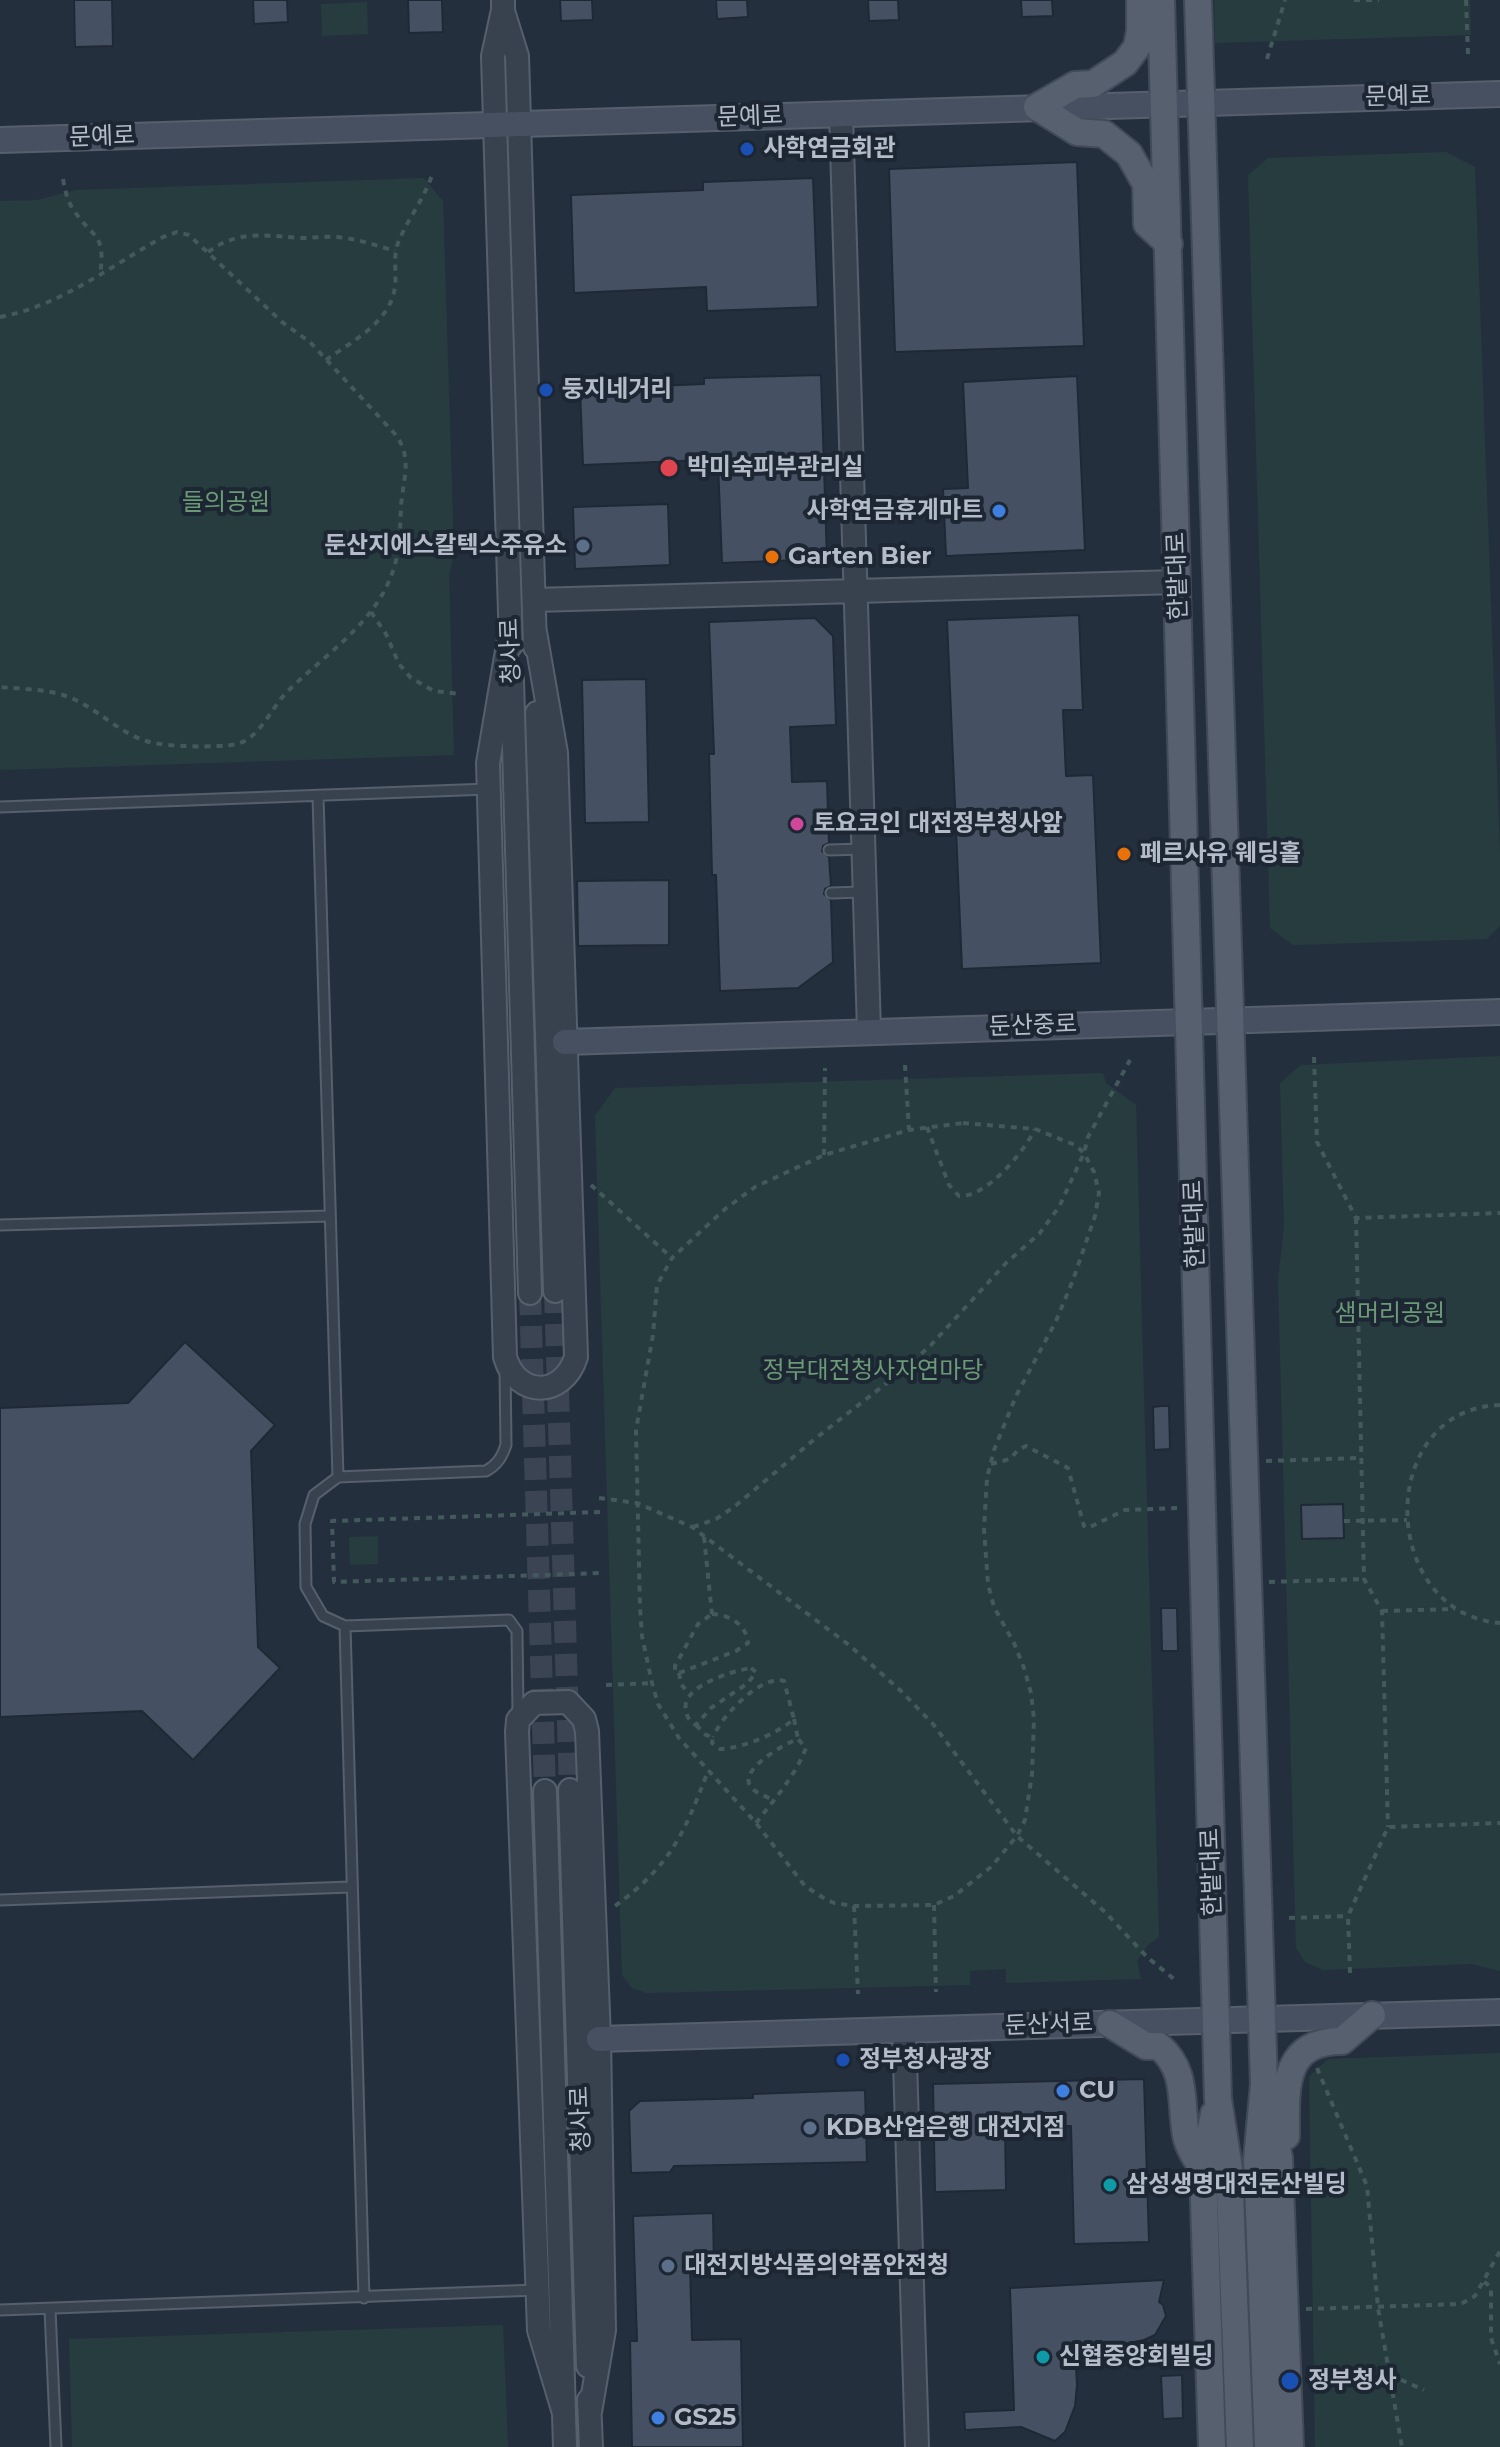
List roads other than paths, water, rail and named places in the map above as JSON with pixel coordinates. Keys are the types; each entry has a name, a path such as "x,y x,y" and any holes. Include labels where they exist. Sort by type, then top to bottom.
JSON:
{"main road":[{"path":"1140,0 1137,47 1125,63 1107,77 1093,84 1075,85 1037,107 1077,132 1104,134 1129,154 1146,184 1147,224 1169,244"},
{"name":"한밭대로","path":"1161,0 1218,2099 1229,2169 1240,2447"},
{"name":"한밭대로","path":"1198,0 1264,2084 1257,2160 1268,2447"},
{"name":"문예로","path":"0,140 1500,94"},
{"name":"둔산중로","path":"565,1042 1500,1012"},
{"name":"둔산서로","path":"599,2039 1500,2012"},
{"path":"1279,2158 1286,2147 1286,2097 1293,2064 1314,2046 1327,2041 1342,2041 1372,2015"},
{"path":"1110,2024 1146,2046 1159,2046 1167,2053 1179,2072 1184,2094 1186,2138 1203,2170"},
{"path":"1264,2084 1279,2158 1290,2447"},
{"path":"1212,2447 1203,2170 1218,2099"}],"street":[{"name":"청사로","path":"503,5 517,56 507,125 510,633 530,1293"},
{"path":"841,114 869,1031"},
{"name":"청사로","path":"507,125 534,600 555,1291"},
{"path":"534,600 1178,582"},
{"path":"510,633 488,763 505,1357 508,1368 524,1384 546,1388 566,1377 576,1357 556,753 535,632"},
{"path":"564,2413 539,2330 537,2290 517,1732 518,1720 534,1703 568,1702 584,1719 587,1731 599,2039 604,2330 590,2412"},
{"name":"청사로","path":"570,1790 591,2447"},
{"name":"청사로","path":"545,1791 565,2447"},
{"path":"904,2029 917,2447"}],"lane":[{"path":"0,807 489,789"},
{"path":"318,796 338,1477"},
{"path":"829,850 863,849"},
{"path":"831,893 864,892"},
{"path":"0,1225 330,1216"},
{"path":"505,1357 506,1445 502,1457 486,1471 338,1477 314,1495 305,1524 306,1587 323,1616 345,1626 509,1620 517,1631 520,1695 517,1732"},
{"path":"345,1626 364,2298"},
{"path":"0,1900 350,1887"},
{"path":"0,2310 537,2290"},
{"path":"50,2309 56,2447"}],"tunnel":[{"path":"555,1291 570,1790"},
{"path":"530,1293 545,1791"}],"place":[{"name":"사학연금회관","path":"747,149"},
{"name":"둥지네거리","path":"546,390"},
{"name":"박미숙피부관리실","path":"669,468"},
{"name":"사학연금휴게마트","path":"999,511"},
{"name":"둔산지에스칼텍스주유소","path":"583,546"},
{"name":"Garten Bier","path":"772,557"},
{"name":"토요코인 대전정부청사앞","path":"797,824"},
{"name":"페르사유 웨딩홀","path":"1124,854"},
{"name":"정부청사광장","path":"843,2060"},
{"name":"CU","path":"1063,2091"},
{"name":"KDB산업은행 대전지점","path":"810,2128"},
{"name":"삼성생명대전둔산빌딩","path":"1110,2185"},
{"name":"대전지방식품의약품안전청","path":"668,2266"},
{"name":"신협중앙회빌딩","path":"1043,2357"},
{"name":"정부청사","path":"1290,2381"},
{"name":"GS25","path":"658,2418"}],"park label":[{"name":"들의공원","path":"226,503"},
{"name":"샘머리공원","path":"1390,1314"},
{"name":"정부대전청사자연마당","path":"873,1371"}]}
